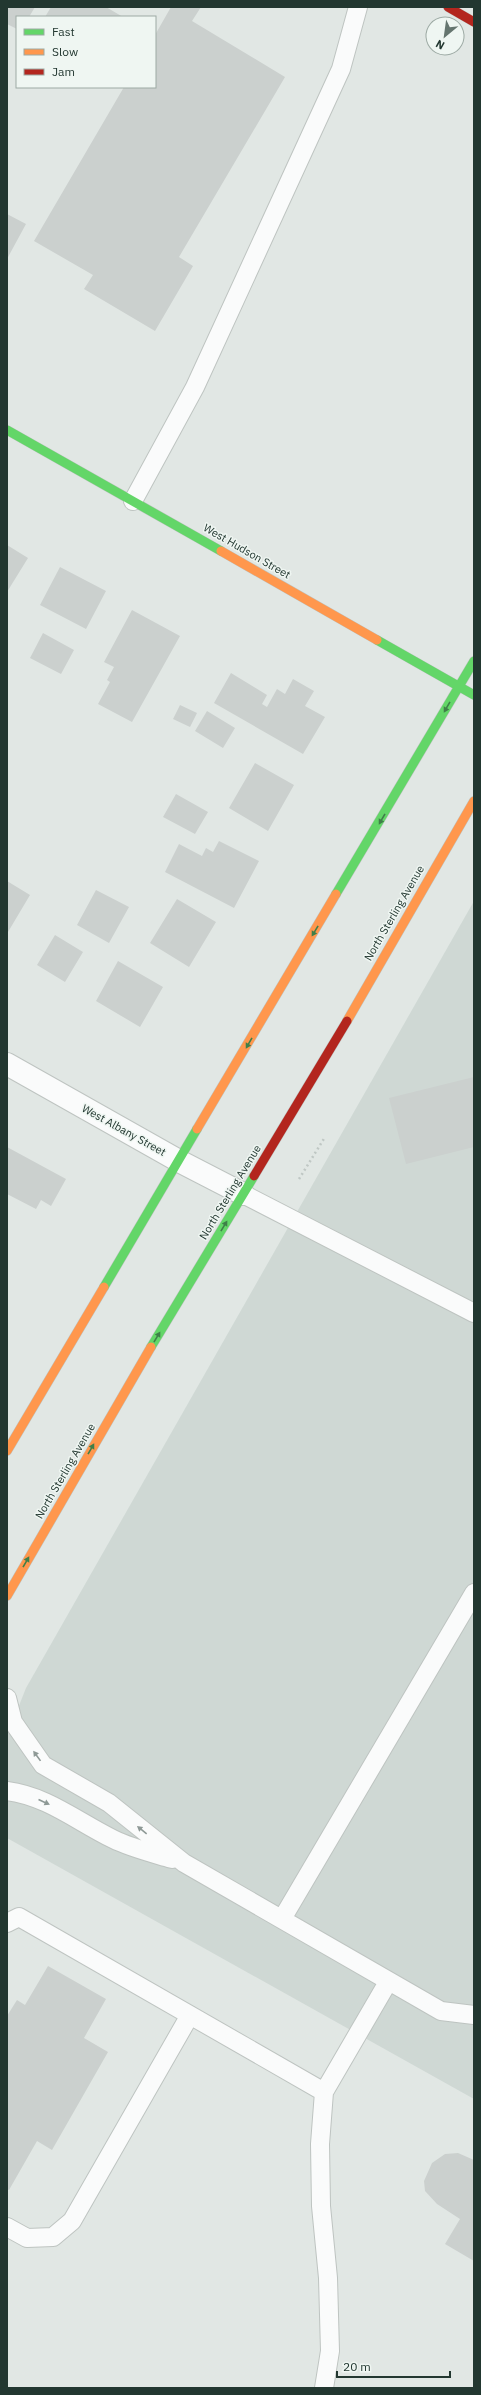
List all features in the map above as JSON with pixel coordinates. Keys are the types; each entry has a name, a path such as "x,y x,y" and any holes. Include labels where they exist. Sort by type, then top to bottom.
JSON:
{"main road":[{"path":"448,7 474,22"},
{"name":"West Hudson Street","path":"7,430 474,695"},
{"path":"7,1451 474,661"},
{"name":"North Sterling Avenue","path":"7,1596 243,1194 334,1044 411,906 474,801"}],"street":[{"name":"West Albany Street","path":"7,1064 179,1161 243,1194"}],"lane":[{"path":"133,501 195,387 341,69 358,7"},
{"path":"243,1194 474,1313"},
{"path":"282,1919 474,1593"},
{"path":"7,1698 13,1722 43,1765 109,1803 184,1863 388,1982 440,2010 474,2015"},
{"path":"7,1791 22,1793 46,1802 114,1840 184,1863"},
{"path":"7,1923 19,1918 324,2092"},
{"path":"324,2388 330,2351 328,2278 321,2206 320,2144 324,2092 388,1982"},
{"path":"7,2228 27,2238 53,2237 72,2221 190,2015"}],"path":[{"path":"299,1179 325,1137"}],"shaded area":[{"path":"474,901 474,2099 7,1838 7,1736 26,1688"}],"building":[{"path":"7,7 35,7 30,16 16,16 16,28 7,24"},
{"path":"51,7 106,7 121,16 46,16"},
{"path":"171,7 201,7 192,21 285,77 179,257 193,266 155,331 84,289 93,275 34,241 123,88 156,88 156,33"},
{"path":"7,214 26,224 7,259"},
{"path":"7,545 28,558 7,592"},
{"path":"60,567 106,591 86,629 40,605"},
{"path":"132,610 180,636 132,722 98,704 110,682 107,680 114,667 104,662"},
{"path":"43,633 74,650 61,674 30,658"},
{"path":"231,673 267,695 262,704 267,707 277,689 285,694 293,679 314,691 305,706 325,717 303,754 214,703"},
{"path":"180,705 197,713 190,727 173,719"},
{"path":"207,711 235,728 223,748 195,731"},
{"path":"255,763 294,785 268,831 229,808"},
{"path":"176,794 208,812 195,834 163,817"},
{"path":"219,841 259,861 234,908 165,872 179,844 202,856 206,848 213,852"},
{"path":"7,881 30,895 8,932 7,932"},
{"path":"96,890 129,907 109,943 77,925"},
{"path":"177,899 216,922 189,967 150,943"},
{"path":"55,935 83,952 65,982 37,965"},
{"path":"118,961 163,987 140,1027 96,1001"},
{"path":"474,1077 474,1147 406,1164 389,1098"},
{"path":"7,1147 66,1179 51,1206 41,1200 36,1209 7,1194"},
{"path":"48,1966 106,1999 84,2038 108,2052 52,2150 37,2141 9,2190 7,2189 7,2016 17,2000 25,2005"},
{"path":"458,2153 474,2160 474,2261 445,2244 460,2219 437,2204 425,2191 424,2181 432,2163 445,2154"}],"traffic: fast":[{"path":"7,430 221,551"},
{"path":"377,640 474,695"},
{"path":"336,894 474,661"},
{"path":"104,1287 197,1129"},
{"path":"151,1347 254,1176"}],"traffic: slow":[{"path":"221,551 377,640"},
{"path":"347,1021 474,801"},
{"path":"197,1129 336,894"},
{"path":"7,1451 104,1287"},
{"path":"7,1596 151,1347"}],"traffic: jam":[{"path":"448,7 474,22"},
{"path":"254,1176 347,1021"}]}
